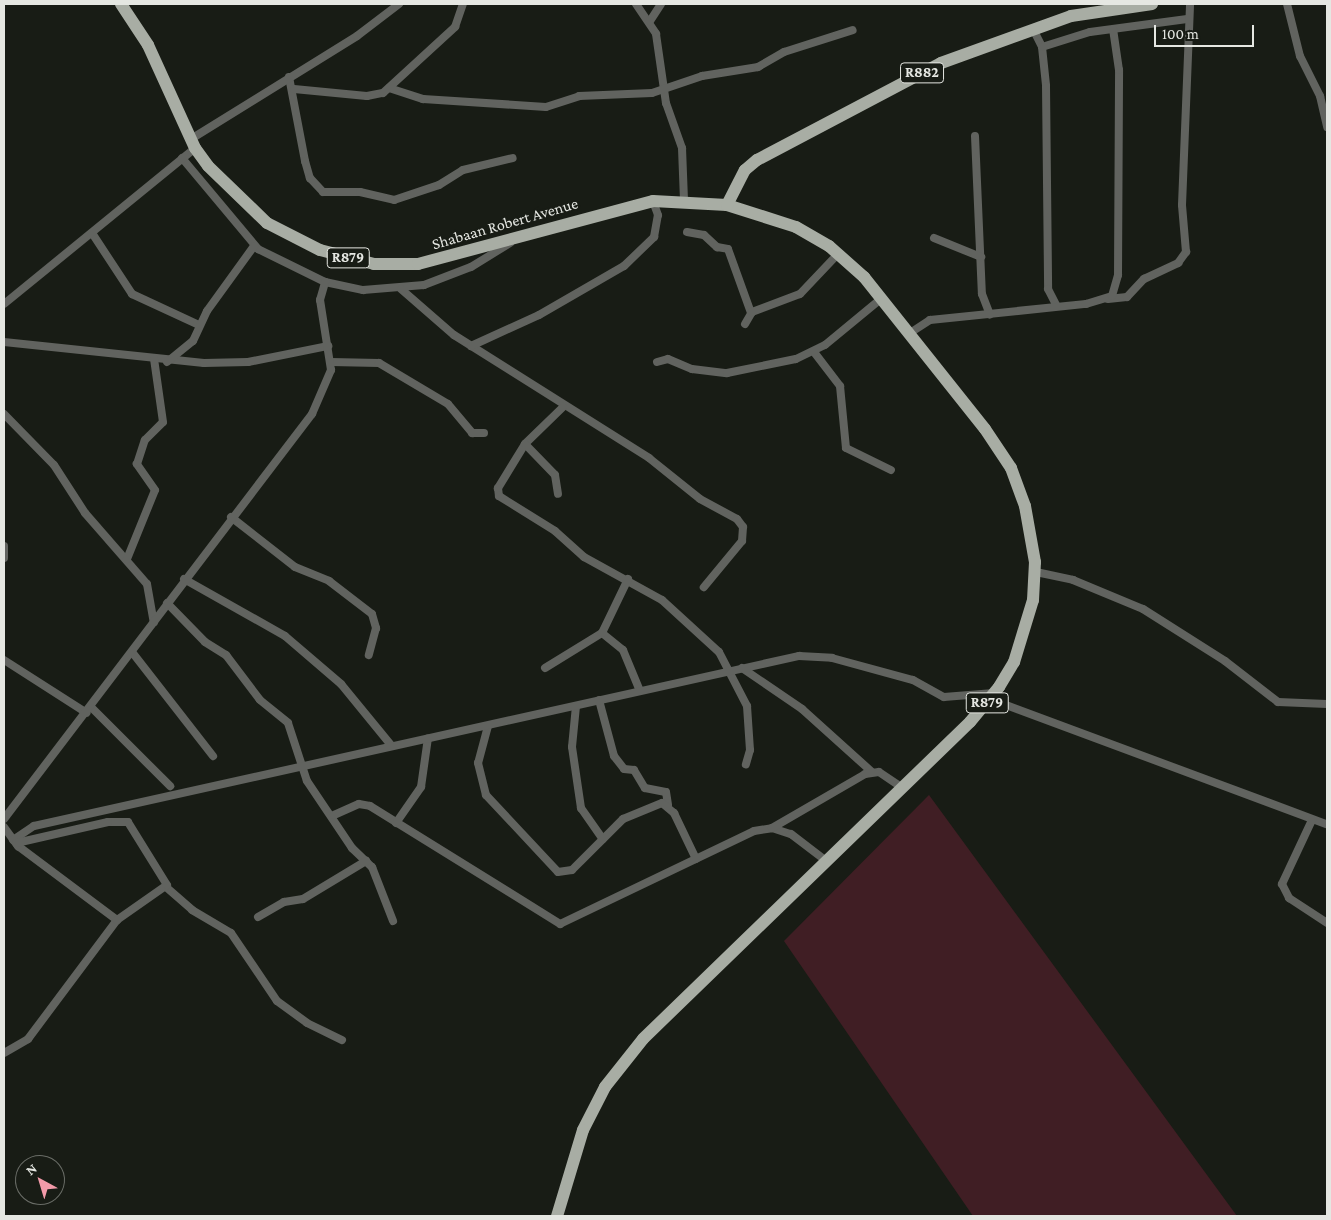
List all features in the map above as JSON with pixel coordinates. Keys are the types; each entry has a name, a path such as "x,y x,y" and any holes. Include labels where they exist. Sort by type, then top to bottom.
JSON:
{"main road":[{"name":"Shabaan Robert Avenue","path":"122,4 148,45 193,144 236,197 267,223 320,250 374,264 418,264 514,241 653,201 689,200"},
{"name":"R882","path":"727,205 745,170 757,160 941,63 1071,16 1152,4"},
{"name":"R879","path":"558,1216 583,1130 605,1087 643,1039 901,788 992,696 1014,662 1027,630 1036,572 1025,506 1010,468 882,298 838,254 789,224 727,205 689,200"}],"street":[{"path":"5,305 182,158 193,144 289,77 357,36 399,4"},
{"path":"294,90 377,96 389,88 455,27 463,4"},
{"path":"636,4 650,21 664,89 682,148 689,200"},
{"path":"650,21 661,4"},
{"path":"910,333 930,320 990,315 1127,296 1144,279 1178,263 1186,252 1182,205 1187,19 1190,4"},
{"path":"1287,4 1300,56 1320,96 1327,127"},
{"path":"1042,47 1113,29 1187,19"},
{"path":"1033,29 1042,47 1048,289 1040,308"},
{"path":"1108,299 1116,290 1118,275 1119,59 1113,29"},
{"path":"389,88 423,99 546,107 579,96 637,95 664,89 702,76 758,67 784,52 853,30"},
{"path":"289,77 294,90 305,161 310,178 322,192 360,192 394,200 439,185 463,170 514,158"},
{"path":"975,136 982,294 990,315"},
{"path":"182,158 254,246 293,270 325,282 363,290 401,289 445,278 514,241"},
{"path":"471,346 539,315 624,266 654,237 658,215 653,201"},
{"path":"687,232 704,235 717,247 728,249 751,313"},
{"path":"92,233 132,294 199,325"},
{"path":"934,238 981,258"},
{"path":"167,362 193,341 199,325 254,246"},
{"path":"745,324 751,313 800,294 838,254"},
{"path":"4,819 13,810 89,710 231,516 312,414 329,381 331,362 320,300 325,282"},
{"path":"401,289 438,324 563,407 649,458 686,490 741,523 743,535 736,551 704,587"},
{"path":"1048,289 1056,305"},
{"path":"657,362 665,359 692,369 728,373 814,352 882,298"},
{"path":"4,342 167,362 248,362 328,346"},
{"path":"814,352 840,386 846,448 892,470"},
{"path":"127,559 155,490 137,464 144,440 163,422 154,359"},
{"path":"331,362 379,363 448,404 472,433 484,433"},
{"path":"563,407 525,444 498,488 499,496 554,531 584,558 628,579 675,610 719,652 749,714 750,750 746,764"},
{"path":"4,414 54,466 85,513 127,559 148,587 154,622"},
{"path":"525,444 555,475 558,494"},
{"path":"231,516 290,563 329,581 372,614 376,628 369,655"},
{"path":"4,546 4,558"},
{"path":"1036,572 1073,580 1143,609 1225,661 1278,702 1327,704"},
{"path":"184,579 285,636 341,684 391,745"},
{"path":"545,668 602,634 628,579"},
{"path":"167,603 205,642 226,655 260,700 288,722 307,781 334,815 352,848 366,861 379,879 393,921"},
{"path":"602,634 623,650 640,691"},
{"path":"132,652 213,756"},
{"path":"14,842 34,826 303,765 333,763 391,745 488,726 729,670 815,654 913,680 944,696 992,696 1312,820 1327,824"},
{"path":"4,660 89,710 170,786"},
{"path":"742,668 802,710 872,772 884,774 901,788"},
{"path":"599,700 614,756 623,769 634,770 642,786 666,792 668,805 696,859"},
{"path":"576,706 572,747 581,808 603,839"},
{"path":"488,726 488,737 479,750 480,782 493,803 516,822 552,866 565,873 572,870 629,816 656,804 668,805"},
{"path":"396,823 421,787 428,738"},
{"path":"334,815 364,804 560,924 736,838 772,828 872,772"},
{"path":"4,806 13,810"},
{"path":"1312,820 1282,884 1289,898 1327,923"},
{"path":"14,842 108,822 128,822 166,887 192,910 231,933 277,1001 307,1023 342,1040"},
{"path":"4,827 14,842 117,920"},
{"path":"772,828 794,836 826,860"},
{"path":"258,917 282,903 303,899 366,861"},
{"path":"4,1053 28,1039 117,920 166,887"}],"shaded area":[{"path":"929,795 1237,1216 973,1216 784,941"}]}
